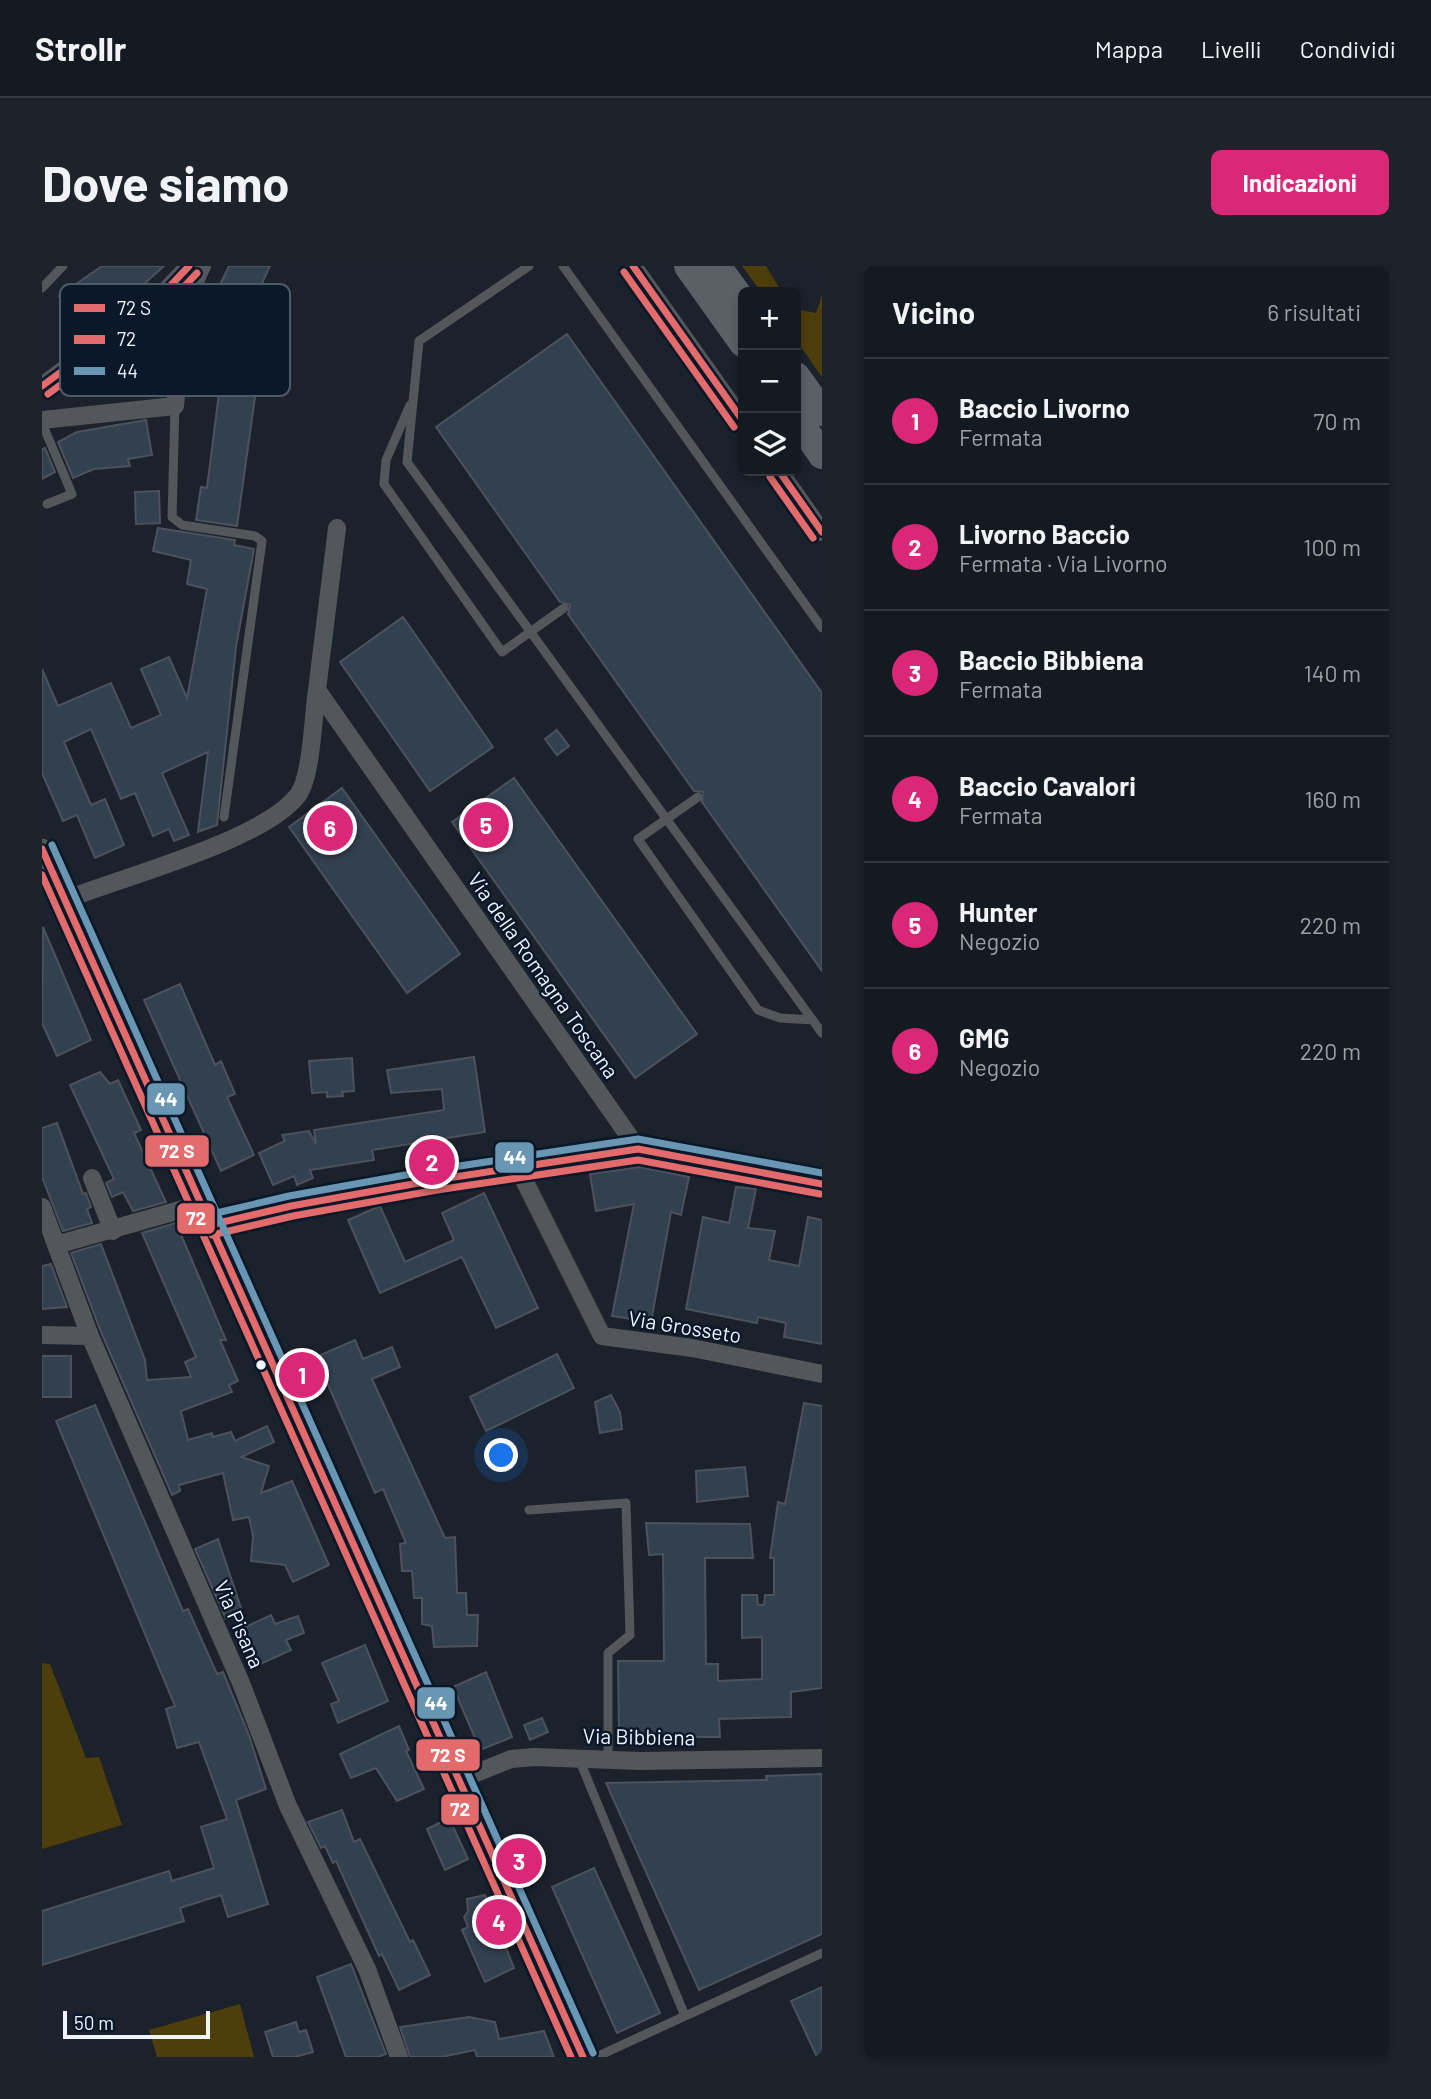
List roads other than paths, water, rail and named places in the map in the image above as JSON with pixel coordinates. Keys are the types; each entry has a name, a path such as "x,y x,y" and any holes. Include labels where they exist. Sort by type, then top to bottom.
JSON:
{"highway":[{"path":"688,266 738,336"},
{"path":"717,266 738,295"},
{"path":"801,383 822,412"},
{"path":"801,424 822,454"}],"street":[{"path":"172,284 189,266"},
{"path":"194,284 202,266"},
{"path":"634,266 738,414"},
{"path":"42,386 60,373"},
{"path":"42,422 175,406 176,396"},
{"path":"783,476 822,532"},
{"path":"65,900 234,839 285,808 300,794 306,771 337,528"},
{"name":"Via della Romagna Toscana","path":"317,690 638,1149"},
{"path":"42,849 583,2057"},
{"path":"210,1225 304,1204 638,1149 822,1184"},
{"name":"Via Grosseto","path":"518,1168 602,1336 692,1348 822,1374"},
{"path":"92,1178 113,1231"},
{"path":"56,1245 201,1204"},
{"name":"Via Pisana","path":"42,1207 90,1336 241,1682 288,1806 367,1969 399,2057"},
{"path":"42,1335 90,1336"},
{"name":"Via Bibbiena","path":"459,1780 511,1759 822,1758"}],"lane":[{"path":"42,288 63,266"},
{"path":"529,266 419,341 407,462 822,1033"},
{"path":"563,266 822,628"},
{"path":"414,397 386,460 384,484 502,652 564,608"},
{"path":"175,406 172,517 182,525 255,536 262,541 224,817"},
{"path":"42,422 72,494 47,504"},
{"path":"698,797 638,839 758,1010 780,1018 813,1020"},
{"path":"529,1510 626,1503 630,1634 608,1653 608,1759"},
{"path":"579,1759 685,2016"},
{"path":"596,2057 822,1953"}],"place":[{"name":"Hunter","path":"486,825"},
{"name":"GMG","path":"330,828"},
{"name":"Livorno Baccio","path":"432,1162"},
{"name":"Baccio Livorno","path":"302,1375"},
{"name":"Baccio Bibbiena","path":"519,1861"},
{"name":"Baccio Cavalori","path":"499,1922"}]}
